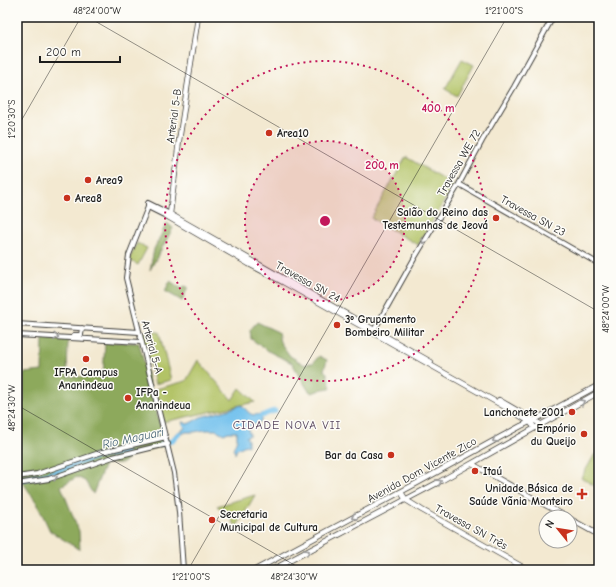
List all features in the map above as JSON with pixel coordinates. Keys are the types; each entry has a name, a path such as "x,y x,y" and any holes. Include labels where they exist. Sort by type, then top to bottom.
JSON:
{"main road":[{"name":"Arterial 5-B","path":"169,216 198,17"},
{"name":"Travessa WE 72","path":"373,331 459,184 553,17"},
{"name":"Travessa SN 23","path":"459,184 599,264"},
{"name":"Travessa SN 24","path":"148,205 532,421 542,425"},
{"name":"Arterial 5-A","path":"148,205 129,255 126,278 141,342 170,450 176,481 183,570"},
{"path":"17,324 139,332"},
{"path":"73,338 74,335 81,335 82,328"},
{"path":"17,335 141,342"},
{"name":"Avenida Dom Vicente Zico","path":"255,570 401,492 426,481 430,476 599,385"},
{"name":"Avenida Dom Vicente Zico","path":"272,570 406,500 599,392"},
{"name":"Travessa SN 24","path":"532,421 535,428"},
{"path":"516,429 520,431 521,434 519,438"},
{"path":"17,477 37,474 102,452 166,438"},
{"path":"17,484 49,479 113,457 168,444"},
{"path":"472,464 553,509"},
{"path":"401,492 406,500"},
{"name":"Travessa SN Três","path":"406,500 528,570"},
{"path":"578,523 599,535"}],"green space":[{"path":"462,59 474,65 457,96 445,89"},
{"path":"406,157 454,185 418,245 371,218"},
{"path":"167,223 173,228 150,270 154,249"},
{"path":"137,243 147,248 138,265 129,260"},
{"path":"170,281 182,289 184,286 188,287 182,301 165,291"},
{"path":"257,322 278,332 280,342 290,356 305,365 313,363 319,356 327,360 324,370 327,373 331,388 312,393 308,390 292,363 270,352 251,339 250,330"},
{"path":"159,332 171,380 155,384 142,333"},
{"path":"43,338 68,340 67,376 103,378 105,342 139,343 165,445 130,456 123,463 105,464 93,494 85,481 77,477 61,486 79,531 80,550 50,531 37,503 17,474 17,402 24,402 24,373 42,371"},
{"path":"198,360 232,400 240,388 255,402 163,422 156,389 186,381"},
{"path":"595,454 599,456 599,488 581,478"},
{"path":"255,495 236,528 236,525 231,519 217,506"}],"water":[{"path":"241,405 254,415 262,414 261,421 251,425 248,430 250,435 246,437 248,440 248,446 246,445 237,449 235,454 233,449 237,439 237,432 228,432 224,434 216,430 205,430 186,432 174,438 175,434 185,428 182,422 187,424 201,417"}],"waterway":[{"name":"Rio Maguari","path":"256,418 275,411"},
{"name":"Rio Maguari","path":"162,444 171,441 179,434"},
{"name":"Rio Maguari","path":"17,480 45,475 96,457 125,452"}],"place":[{"name":"Area10","path":"269,133"},
{"name":"Area9","path":"88,180"},
{"name":"Area8","path":"67,198"},
{"name":"Salão do Reino das Testemunhas de Jeová","path":"496,218"},
{"name":"3º Grupamento Bombeiro Militar","path":"337,325"},
{"name":"IFPA Campus Ananindeua","path":"86,359"},
{"name":"IFPa - Ananindeua","path":"128,398"},
{"name":"Lanchonete 2001","path":"572,412"},
{"name":"Empório du Queijo","path":"584,434"},
{"name":"Bar da Casa","path":"391,455"},
{"name":"Itaú","path":"475,471"},
{"name":"Unidade Básica de Saúde Vãnia Monteiro","path":"582,494"},
{"name":"Secretaria Municipal de Cultura","path":"212,520"}],"district":[{"name":"CIDADE NOVA VII","path":"287,425"}]}
